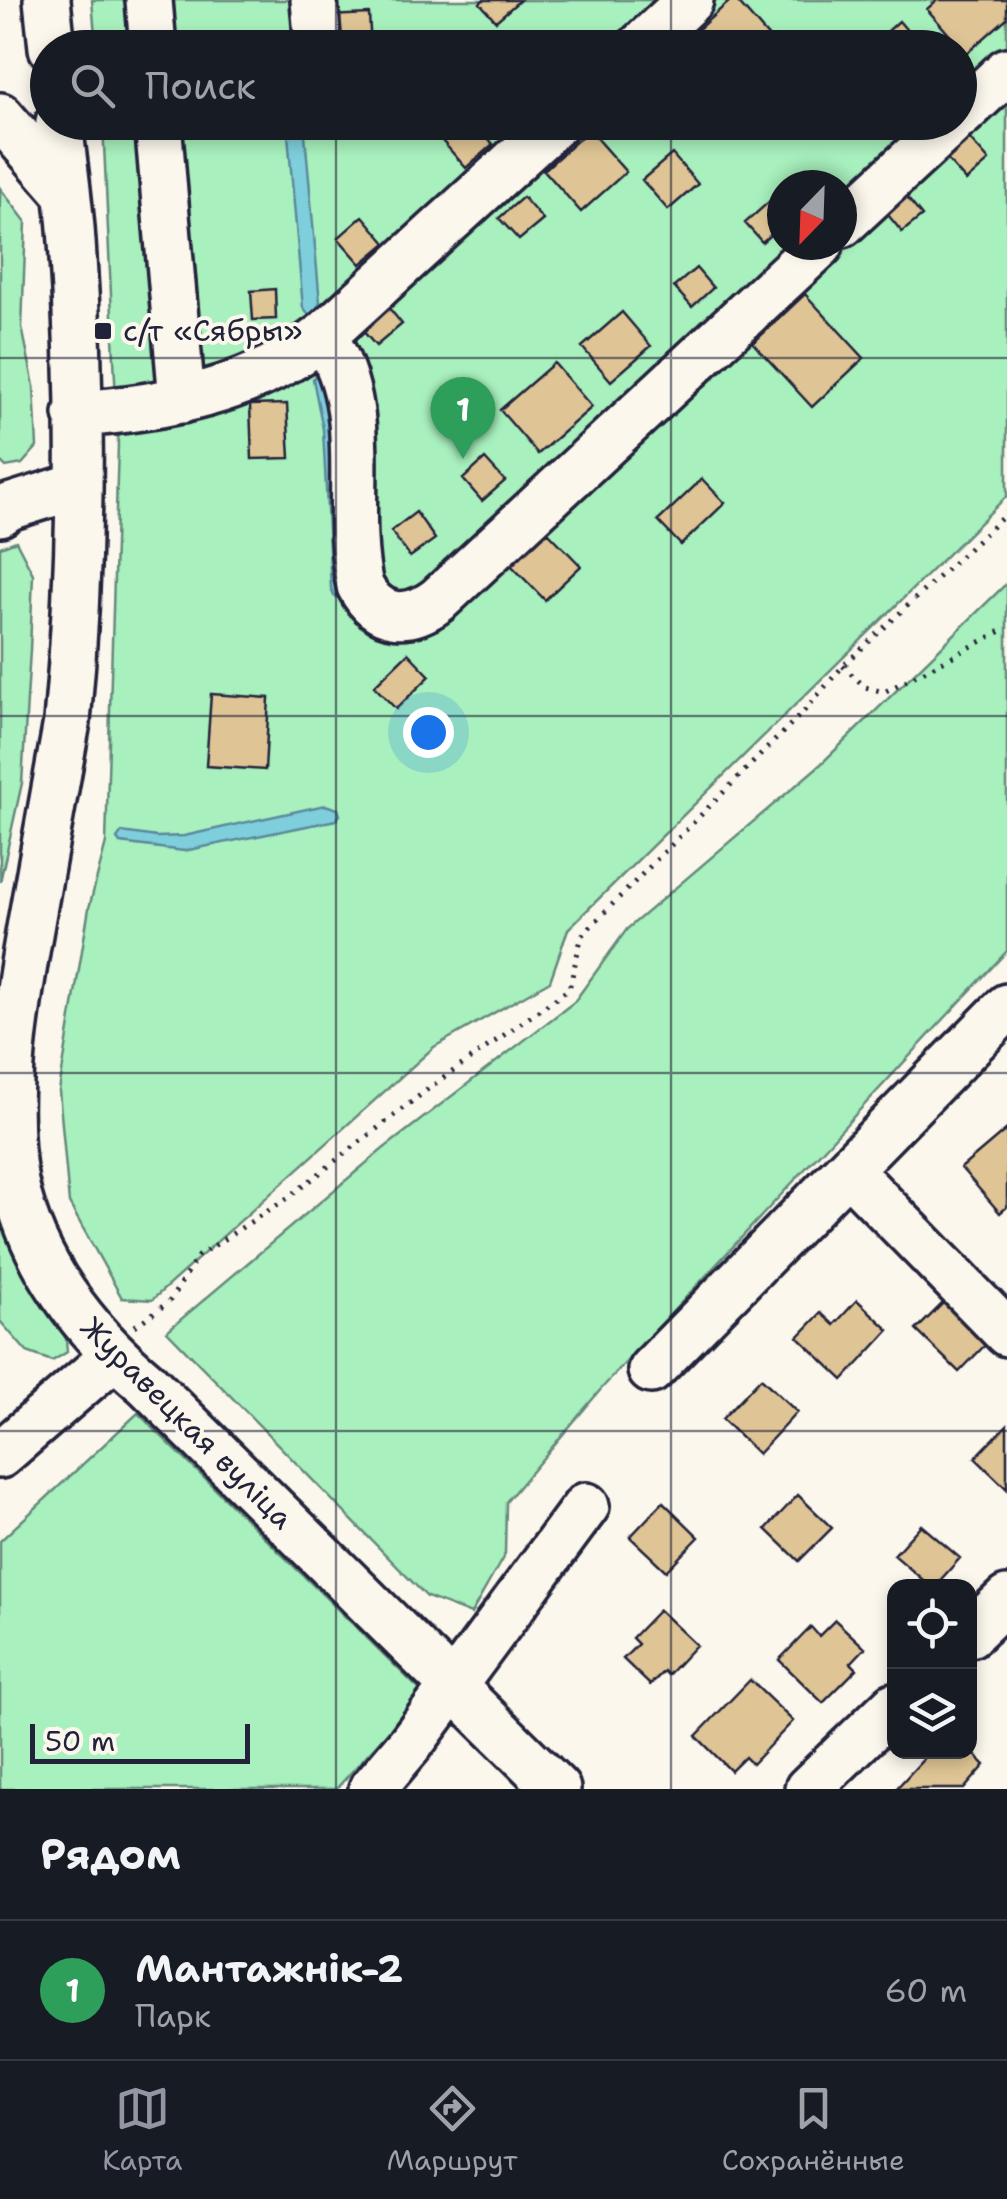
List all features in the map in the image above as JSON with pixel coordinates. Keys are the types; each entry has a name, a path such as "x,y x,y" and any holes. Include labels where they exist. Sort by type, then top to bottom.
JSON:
{"street":[{"path":"47,0 50,30"},
{"path":"149,0 151,30"},
{"path":"314,0 316,30"},
{"path":"658,30 690,0"},
{"path":"977,99 1007,71"},
{"path":"0,116 66,192"},
{"name":"Журавецкая вуліца","path":"61,140 71,227 78,485 67,722 24,963 9,1092 8,1144 15,1184 40,1252 70,1306 118,1338 146,1384 558,1789"},
{"path":"160,140 182,400"},
{"path":"78,414 182,400 275,367 323,336 537,140"},
{"path":"857,210 933,140"},
{"path":"323,336 343,369 352,404 360,586 366,598 387,614 413,616 438,600 804,260"},
{"path":"0,513 78,485"},
{"path":"651,1370 1007,1007"},
{"path":"848,1170 1007,1333"},
{"path":"0,1455 118,1338"},
{"path":"372,1789 586,1506"},
{"path":"977,1627 1007,1599"},
{"path":"808,1789 887,1713"}],"path":[{"path":"118,1338 169,1302 198,1256 289,1197 428,1089 568,989 582,935 805,710 843,666 1007,513"},
{"path":"843,666 865,688 884,692 1007,628"}],"green space":[{"path":"92,0 1007,0 1007,496 568,929 550,981 434,1047 152,1300 122,1298 69,1203 59,1091 89,908 106,843 118,444 104,140 977,140 977,30 95,30"},
{"path":"0,188 26,222 22,327 34,386 37,447 22,464 6,467 0,461"},
{"path":"16,541 33,574 30,650 22,783 0,882 0,547"},
{"path":"1007,583 1007,951 602,1388 506,1502 505,1554 471,1614 427,1597 167,1331 383,1149 574,1002 627,929 821,764"},
{"path":"0,1207 17,1252 66,1339 67,1352 52,1361 27,1352 0,1321"},
{"path":"138,1413 423,1693 336,1789 0,1789 0,1541"}],"water":[{"path":"288,140 306,140 320,303 313,315 303,308"},
{"path":"319,369 326,373 344,595 339,598 331,588 323,429 313,379"},
{"path":"325,805 338,809 340,815 336,820 184,851 120,843 117,839 122,832 184,836"}],"building":[{"path":"520,0 496,21 480,3"},
{"path":"731,0 736,0 762,30 697,30"},
{"path":"937,0 1007,0 1007,18 977,44 977,30 945,30 927,9"},
{"path":"369,14 370,30 328,30 328,16"},
{"path":"899,21 907,30 889,30"},
{"path":"441,140 490,140 493,144 466,168"},
{"path":"578,140 598,140 626,172 581,212 544,170"},
{"path":"962,140 971,140 989,161 966,181 944,156"},
{"path":"672,154 698,184 668,210 642,180"},
{"path":"904,194 922,216 902,232 884,210"},
{"path":"523,197 543,220 519,240 499,218"},
{"path":"767,204 767,238 762,242 745,223"},
{"path":"363,216 386,243 361,264 338,238"},
{"path":"696,268 713,288 692,307 674,287"},
{"path":"275,289 276,319 253,320 251,291"},
{"path":"805,294 864,358 812,407 753,343"},
{"path":"389,308 402,324 376,346 363,331"},
{"path":"622,312 651,346 611,381 582,347"},
{"path":"554,363 592,407 538,454 500,410"},
{"path":"287,404 290,458 252,459 250,405"},
{"path":"485,459 505,481 482,501 463,479"},
{"path":"702,479 725,503 681,545 658,521"},
{"path":"416,512 435,539 410,557 391,531"},
{"path":"544,528 581,566 545,600 508,562"},
{"path":"408,653 430,676 396,709 374,686"},
{"path":"211,694 269,698 265,770 206,766"},
{"path":"1007,1129 1007,1207 1000,1213 961,1168"},
{"path":"857,1300 889,1330 843,1380 798,1337 821,1313 834,1325"},
{"path":"944,1302 986,1344 959,1372 916,1330"},
{"path":"761,1378 797,1412 758,1454 722,1419"},
{"path":"1007,1425 1007,1489 975,1458"},
{"path":"798,1495 832,1528 799,1561 766,1529"},
{"path":"663,1502 699,1537 666,1571 630,1537"},
{"path":"921,1525 960,1558 941,1579 922,1579 894,1555"},
{"path":"659,1610 696,1645 668,1675 664,1671 650,1685 623,1659 638,1644 632,1638"},
{"path":"835,1620 865,1648 851,1663 857,1669 823,1703 779,1660 811,1627 819,1636"},
{"path":"750,1680 793,1721 752,1764 745,1757 731,1771 696,1736"},
{"path":"977,1757 985,1765 964,1789 896,1789 924,1759"}],"place":[{"name":"с/т «Сябры»","path":"103,331"},
{"name":"Мантажнік-2","path":"463,459"}]}
